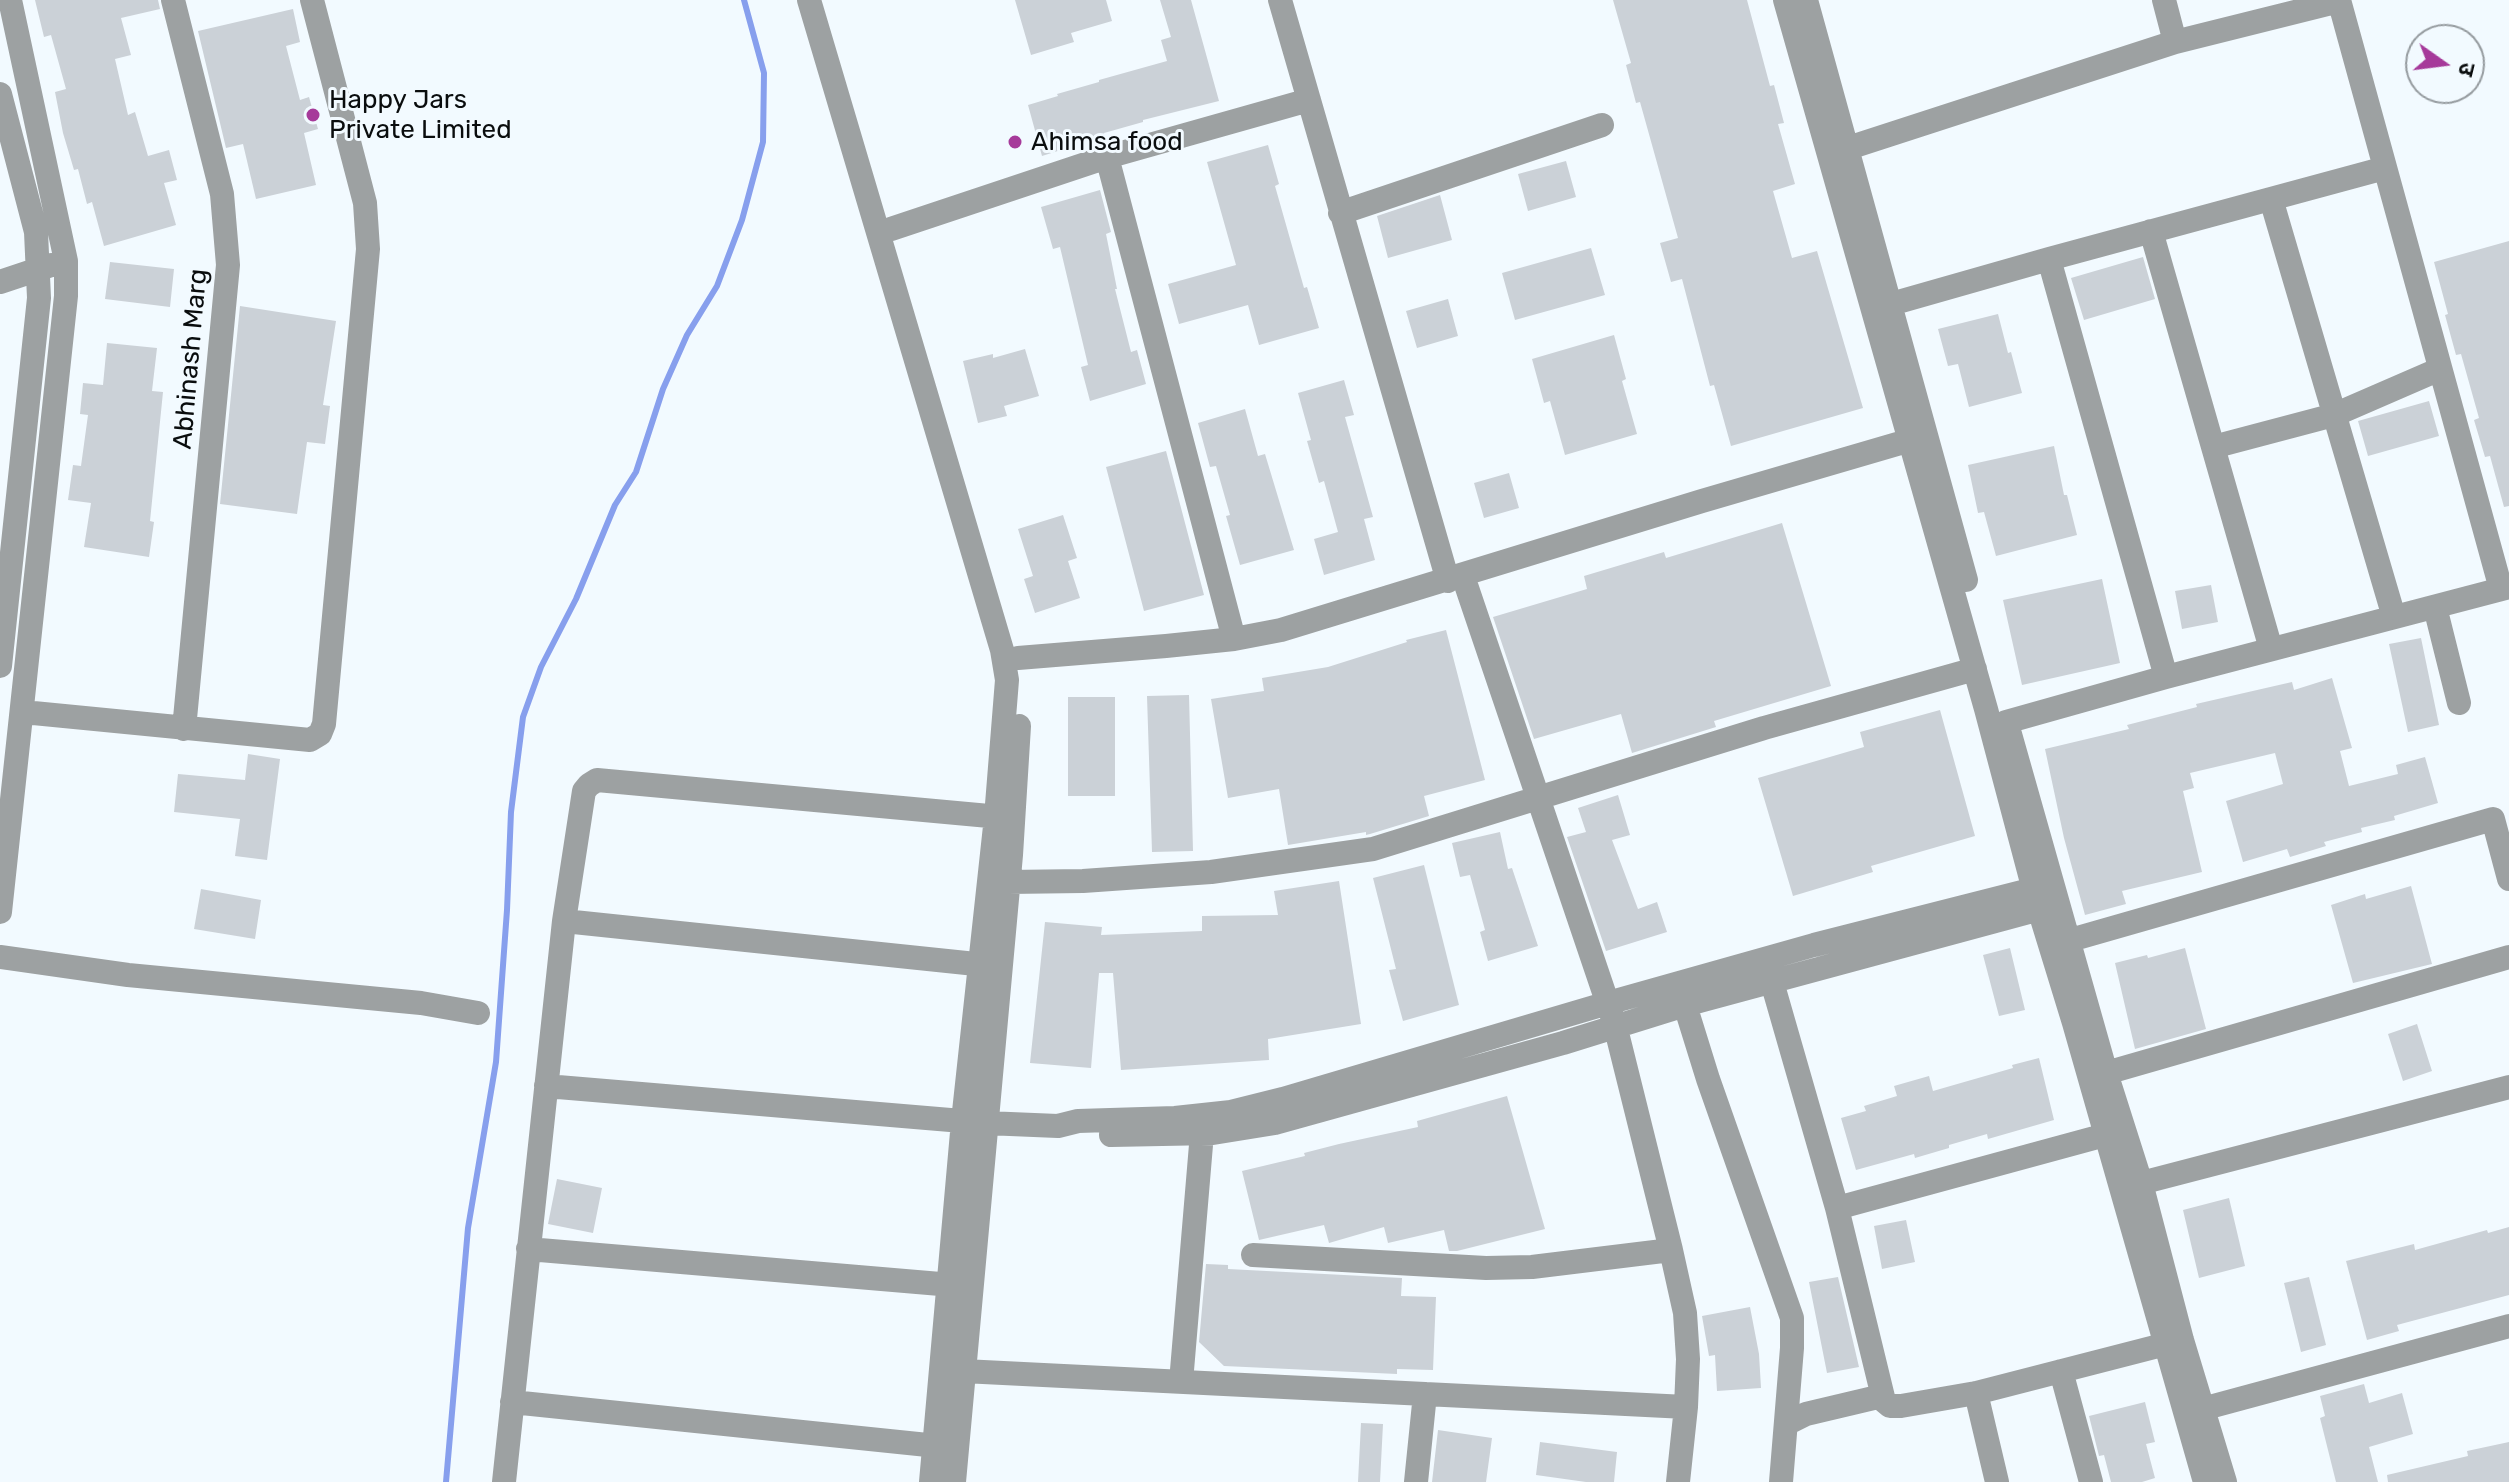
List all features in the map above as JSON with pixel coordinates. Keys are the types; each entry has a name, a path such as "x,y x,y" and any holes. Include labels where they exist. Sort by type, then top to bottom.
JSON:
{"street":[{"path":"0,912 66,296 66,261 10,0"},
{"name":"Abhinash Marg","path":"173,0 222,194 228,265 184,729"},
{"path":"23,712 310,740 320,734 324,724 368,224 312,0"},
{"path":"809,0 1002,650 1007,680 1004,818 1008,882 990,965"},
{"path":"822,0 863,123 891,229 1018,658 1021,678 1004,818 945,1447 954,1482"},
{"path":"1280,0 1340,213 1455,578 1538,797 1612,1014 1685,1313 1688,1359 1678,1482"},
{"path":"1785,0 1891,304 1917,438 2006,722 2046,897 2067,941 2106,1073 2115,1132 2141,1183 2174,1342"},
{"path":"1806,0 1838,151 1917,438 1975,669 2046,897 2194,1411 2205,1482"},
{"path":"2164,0 2175,42"},
{"path":"1838,151 2175,42 2339,0 2440,369 2505,588 2006,722"},
{"path":"0,94 36,232 39,269 39,298 0,666"},
{"path":"891,229 1107,157 1309,100"},
{"path":"1340,213 1602,125"},
{"path":"1107,157 1234,639"},
{"path":"1891,304 2385,168"},
{"path":"2271,199 2394,617"},
{"path":"2151,231 2271,649"},
{"path":"2049,259 2166,677"},
{"path":"0,282 66,261"},
{"path":"2213,447 2334,415 2440,369"},
{"path":"1018,658 1234,639 1281,630 1917,438"},
{"path":"2435,607 2459,703"},
{"path":"1008,882 1083,881 1211,872 1373,849 1764,728 1975,669"},
{"path":"504,1482 564,921 584,791 597,780 1004,818"},
{"path":"2067,941 2493,819 2509,879"},
{"path":"1058,1126 1069,1133 1082,1135 1202,1133 1275,1123 1563,1043 1612,1014 1685,1005 1772,982 2046,897"},
{"path":"546,1086 975,1122 1058,1126 1078,1121 1175,1118 1231,1112 1612,1014 1814,945 2046,897"},
{"path":"564,921 990,965"},
{"path":"0,957 128,975 421,1003 478,1013"},
{"path":"2106,1073 2509,957"},
{"path":"1772,982 1837,1208 1884,1401 1890,1406 1901,1406 1976,1393 2174,1342"},
{"path":"1685,1005 1792,1318 1781,1482"},
{"path":"2141,1183 2509,1087"},
{"path":"1837,1208 2115,1132"},
{"path":"1181,1382 1202,1133"},
{"path":"528,1249 960,1286"},
{"path":"1253,1255 1486,1268 1532,1267 1671,1250"},
{"path":"931,1482 945,1447 963,1371 960,1286"},
{"path":"2194,1411 2509,1326"},
{"path":"963,1371 1686,1407"},
{"path":"2061,1371 2091,1482"},
{"path":"1976,1393 1997,1482"},
{"path":"1416,1482 1425,1394"},
{"path":"1786,1424 1806,1414 1882,1396"},
{"path":"512,1402 945,1447"},
{"path":"2194,1411 2225,1482"}],"building":[{"path":"35,0 158,0 160,9 121,18 131,55 115,59 128,115 135,112 148,156 169,150 177,180 164,183 176,225 104,246 92,202 87,204 78,169 74,170 63,133 55,92 66,89 51,35 44,37"},
{"path":"1015,0 1106,0 1112,21 1071,33 1074,42 1031,55"},
{"path":"1160,0 1191,0 1219,101 1143,120 1042,156 1028,105 1099,80 1167,61 1161,40 1171,37"},
{"path":"1613,0 1747,0 1770,86 1774,85 1784,123 1778,124 1795,184 1773,191 1792,258 1817,251 1863,408 1731,446 1714,385 1710,386 1682,279 1671,282 1660,243 1678,238 1640,102 1636,103 1626,65 1631,63"},
{"path":"293,9 300,42 286,46 300,100 309,97 318,129 304,133 316,185 256,199 243,144 226,148 198,31"},
{"path":"1268,145 1279,184 1275,186 1304,288 1307,287 1319,328 1259,345 1248,305 1179,324 1168,284 1236,265 1207,162"},
{"path":"1566,161 1576,197 1528,211 1518,174"},
{"path":"1100,190 1111,232 1106,234 1115,289 1131,352 1137,350 1146,384 1090,401 1081,367 1088,365 1060,247 1053,249 1041,207"},
{"path":"1440,195 1452,240 1388,258 1377,216"},
{"path":"2509,241 2509,506 2504,507 2490,456 2485,457 2474,420 2479,418 2461,354 2456,355 2434,262"},
{"path":"1591,248 1605,295 1515,320 1502,273"},
{"path":"2143,257 2155,299 2084,320 2071,278"},
{"path":"110,262 174,269 170,307 105,299"},
{"path":"1448,299 1458,336 1417,348 1406,311"},
{"path":"240,306 336,321 323,405 330,406 325,444 307,442 297,514 220,504"},
{"path":"1998,314 2022,393 1969,407 1958,364 1948,366 1938,329"},
{"path":"1614,335 1626,379 1622,381 1637,434 1565,455 1550,401 1544,403 1532,359"},
{"path":"107,343 157,348 152,391 163,392 149,557 84,547 91,503 68,500 73,465 81,466 88,415 80,414 83,383 103,385"},
{"path":"1025,349 1039,396 1004,406 1007,416 978,423 963,361 993,354 993,358"},
{"path":"1344,380 1354,415 1345,417 1373,517 1364,519 1375,560 1324,575 1314,539 1338,532 1324,481 1319,483 1298,393"},
{"path":"2429,401 2439,436 2368,456 2358,421"},
{"path":"1245,409 1258,456 1265,454 1294,550 1240,565 1216,466 1210,467 1198,423"},
{"path":"2054,446 2064,495 2067,495 2077,535 1996,556 1984,512 1978,513 1968,465"},
{"path":"1166,451 1204,595 1144,611 1106,467"},
{"path":"1509,473 1519,508 1484,518 1474,483"},
{"path":"1063,515 1077,558 1068,561 1080,598 1035,613 1024,579 1033,576 1018,529"},
{"path":"1782,523 1831,686 1714,721 1716,727 1632,753 1621,714 1534,739 1493,617 1587,589 1584,576 1664,552 1666,558"},
{"path":"2102,579 2120,663 2022,685 2003,600"},
{"path":"2211,585 2218,622 2182,629 2175,591"},
{"path":"1446,630 1485,780 1424,796 1429,816 1366,835 1366,832 1288,845 1279,789 1228,798 1211,699 1264,691 1262,678 1328,667 1406,640"},
{"path":"2421,638 2439,725 2408,732 2389,644"},
{"path":"2332,678 2352,748 2340,751 2349,786 2398,774 2396,765 2425,757 2438,803 2394,816 2395,820 2361,828 2362,832 2324,842 2326,846 2290,857 2287,849 2243,862 2226,801 2283,784 2275,753 2190,773 2194,788 2183,791 2202,872 2122,891 2126,904 2085,915 2045,749 2129,729 2127,725 2197,707 2196,704 2292,682 2294,690"},
{"path":"1189,695 1193,851 1152,852 1147,696"},
{"path":"1068,697 1115,697 1115,796 1068,796"},
{"path":"1940,710 1975,836 1871,866 1873,872 1793,896 1758,778 1864,747 1860,732"},
{"path":"248,754 280,759 267,860 235,856 240,819 174,812 178,774 245,780"},
{"path":"1618,795 1630,835 1612,840 1638,909 1657,902 1667,932 1606,951 1567,837 1586,832 1578,808"},
{"path":"1500,832 1508,869 1512,868 1538,946 1488,961 1480,932 1485,930 1470,875 1460,877 1452,843"},
{"path":"1424,865 1459,1005 1403,1021 1389,970 1396,969 1373,878"},
{"path":"1339,881 1361,1024 1268,1039 1269,1060 1121,1070 1113,973 1099,973 1091,1068 1030,1063 1045,922 1102,927 1101,935 1202,931 1202,916 1278,915 1274,891"},
{"path":"2411,886 2432,964 2353,983 2331,905 2365,894 2366,899"},
{"path":"201,889 261,900 255,939 194,929"},
{"path":"2010,948 2025,1010 1999,1016 1983,955"},
{"path":"2185,948 2206,1029 2135,1049 2115,963"},
{"path":"2417,1024 2432,1071 2403,1081 2388,1034"},
{"path":"2039,1058 2054,1120 1988,1139 1987,1134 1915,1158 1914,1154 1856,1170 1841,1118 1866,1111 1864,1106 1897,1096 1894,1086 1929,1076 1933,1091"},
{"path":"1507,1096 1545,1229 1457,1251 1449,1251 1444,1230 1388,1243 1384,1227 1329,1243 1324,1225 1259,1240 1242,1171 1305,1156 1304,1153 1339,1144 1418,1127 1417,1121"},
{"path":"557,1179 602,1188 593,1233 548,1224"},
{"path":"2229,1198 2245,1266 2199,1278 2183,1210"},
{"path":"1906,1220 1915,1262 1882,1269 1874,1226"},
{"path":"2509,1227 2509,1295 2397,1325 2399,1331 2367,1340 2346,1261 2414,1244 2415,1250"},
{"path":"1206,1264 1228,1265 1228,1269 1402,1278 1401,1296 1436,1297 1433,1370 1397,1369 1397,1374 1224,1366 1199,1342"},
{"path":"1838,1277 1859,1367 1827,1373 1809,1282"},
{"path":"2309,1277 2326,1345 2301,1352 2284,1283"},
{"path":"1750,1307 1759,1354 1761,1388 1717,1391 1715,1355 1709,1356 1702,1316"},
{"path":"2364,1384 2369,1403 2402,1393 2413,1434 2369,1447 2378,1482 2336,1482 2320,1418 2325,1416 2320,1396"},
{"path":"2145,1402 2155,1442 2146,1444 2155,1478 2142,1482 2111,1482 2104,1455 2099,1456 2089,1416"},
{"path":"1361,1423 1383,1424 1380,1482 1358,1482"},
{"path":"1438,1430 1492,1438 1486,1482 1432,1482"},
{"path":"1540,1442 1617,1452 1614,1482 1586,1482 1536,1475"},
{"path":"2509,1442 2509,1482 2388,1482 2387,1475 2468,1456 2467,1451"}],"waterway":[{"path":"446,1482 468,1228 496,1062 511,812 523,717 541,667 576,599 615,505 636,472 663,389 687,335 717,286 742,220 763,142 764,73 744,0"}],"place":[{"name":"Happy Jars Private Limited","path":"313,115"},
{"name":"Ahimsa food","path":"1015,142"}]}
